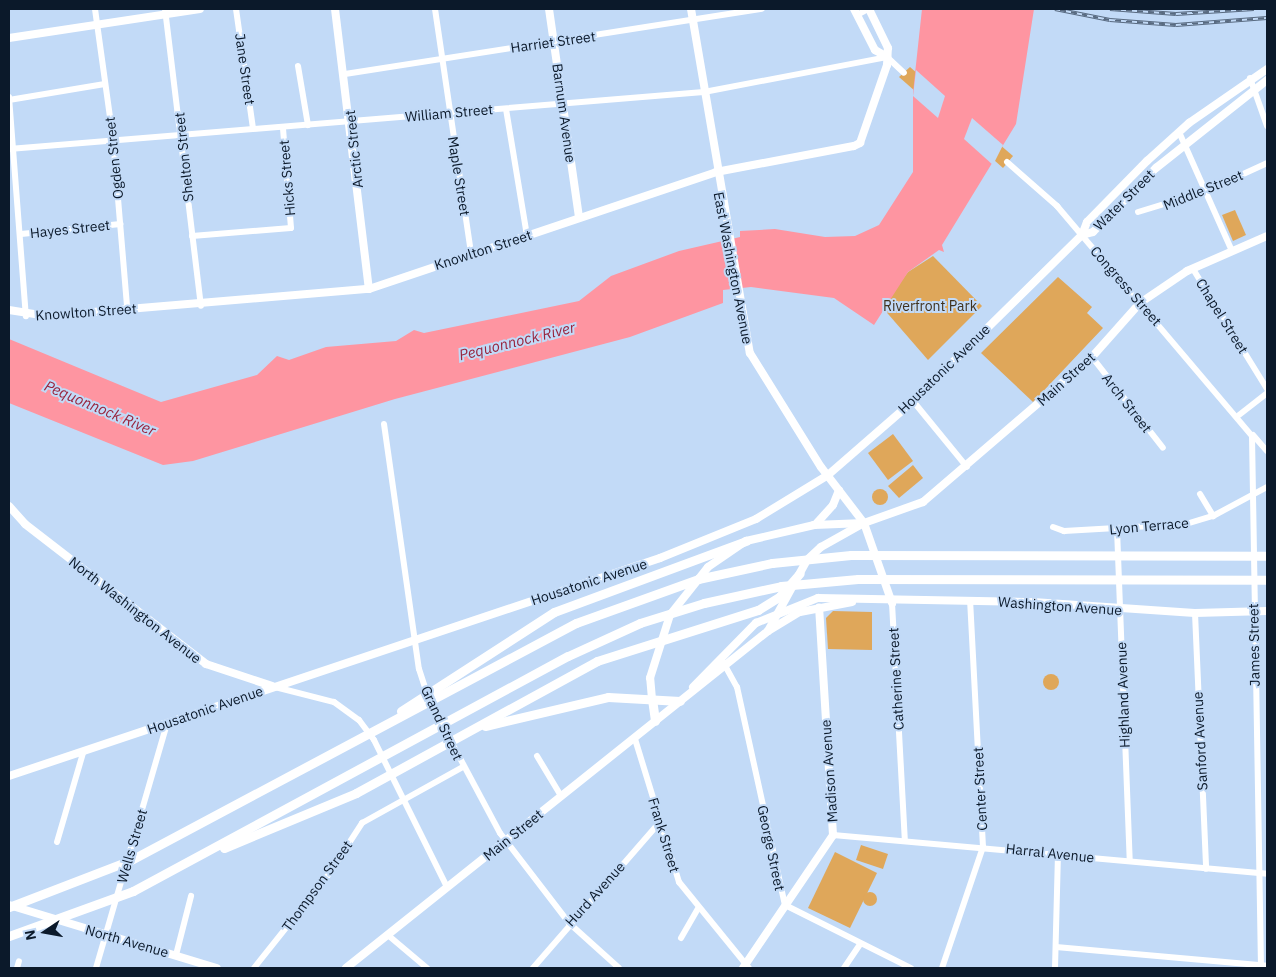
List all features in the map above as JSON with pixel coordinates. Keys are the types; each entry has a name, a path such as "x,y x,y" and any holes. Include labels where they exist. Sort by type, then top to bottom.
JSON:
{"highway":[{"path":"9,906 30,901 120,866 361,738 387,723 560,609 746,541"},
{"path":"433,693 576,623 685,583 708,576 798,560 887,554 1267,556"},
{"path":"182,865 383,779 588,665 656,640 758,610 780,596 800,573"},
{"path":"9,936 76,914 128,893 388,755 578,651 681,609 778,587 896,578 1267,580"},
{"path":"457,738 500,720 608,697 680,702"},
{"path":"652,699 655,721"},
{"path":"9,943 42,926"}],"main road":[{"path":"9,38 165,11 200,9"},
{"name":"Arctic Street","path":"335,9 352,122 369,289"},
{"name":"Barnum Avenue","path":"549,9 579,217"},
{"name":"East Washington Avenue","path":"691,9 726,232 750,353 828,475 864,523"},
{"path":"857,11 875,50 886,57 887,44 868,9"},
{"name":"Knowlton Street","path":"9,310 26,316 127,308 201,306 369,289 716,172 860,143 886,57"},
{"name":"Water Street","path":"1082,235 1087,222 1180,132 1250,78 1267,69"},
{"name":"Water Street","path":"1082,235 1093,232 1184,145 1267,80"},
{"name":"Housatonic Avenue","path":"9,776 83,753 273,686 717,536 756,519 828,475 913,401 1082,235"},
{"name":"Main Street","path":"768,631 782,609 800,573 821,547 864,523 923,502 967,467 1092,357 1140,303 1193,269 1267,236"},
{"path":"814,525 833,505 839,490"},
{"name":"North Washington Avenue","path":"9,506 25,524 206,664 273,686"},
{"name":"Main Street","path":"652,699 650,678 670,616 708,567 746,541 814,525 864,523"},
{"name":"Catherine Street","path":"864,523 892,603"},
{"name":"Main Street","path":"680,702 720,658 756,623 782,609 818,598"},
{"name":"Washington Avenue","path":"818,598 852,602 892,603 1033,602 1120,610 1194,613 1267,611"},
{"name":"Washington Avenue","path":"819,607 852,602"},
{"name":"Main Street","path":"346,968 389,936 447,887 727,666 768,631 800,612 819,607"},
{"name":"Madison Avenue","path":"746,967 785,905 833,835 819,607"},
{"name":"North Avenue","path":"9,906 176,955 203,966 216,968"}],"street":[{"name":"Ogden Street","path":"95,9 113,139 127,308"},
{"name":"Jane Street","path":"236,9 253,129"},
{"name":"Maple Street","path":"435,9 471,254"},
{"name":"Harriet Street","path":"345,74 693,22 762,9"},
{"path":"857,11 868,9"},
{"name":"Shelton Street","path":"165,11 182,134 201,306"},
{"name":"William Street","path":"11,149 113,139 283,128 704,92 886,57"},
{"path":"886,57 904,73"},
{"path":"298,66 308,125"},
{"path":"1250,78 1267,126"},
{"path":"26,316 21,234 11,149 9,98 105,84"},
{"path":"506,109 527,236"},
{"name":"Hicks Street","path":"192,236 291,228 283,128"},
{"path":"1180,132 1204,192 1232,251"},
{"path":"9,155 11,149"},
{"name":"Congress Street","path":"1007,162 1082,235 1239,415"},
{"name":"Middle Street","path":"1138,212 1204,192 1267,163"},
{"name":"Hayes Street","path":"21,234 120,224"},
{"name":"Chapel Street","path":"1193,269 1267,389"},
{"name":"Arch Street","path":"1092,357 1163,448"},
{"path":"1239,415 1267,393"},
{"path":"913,401 967,467"},
{"name":"James Street","path":"1239,415 1251,432 1256,454 1252,612 1264,874 1263,966"},
{"name":"Grand Street","path":"384,424 423,686 463,767 506,842 569,923 619,968"},
{"path":"1251,432 1267,451"},
{"name":"Lyon Terrace","path":"1053,527 1064,531 1186,524 1213,516 1255,496 1267,488"},
{"path":"1200,494 1213,516"},
{"name":"Highland Avenue","path":"1117,529 1130,861"},
{"name":"Center Street","path":"942,968 983,847 970,602"},
{"name":"Catherine Street","path":"892,603 906,840"},
{"name":"Sanford Avenue","path":"1194,613 1206,869"},
{"name":"George Street","path":"720,658 727,666 737,687 785,905 911,968"},
{"name":"North Washington Avenue","path":"273,686 347,709 374,740 401,798 447,887"},
{"name":"Wells Street","path":"96,968 108,935 167,724"},
{"name":"Frank Street","path":"635,738 675,874 698,909 746,967"},
{"path":"57,842 83,753"},
{"path":"537,756 562,796"},
{"name":"Thompson Street","path":"254,968 329,874 362,823 401,798 463,767"},
{"name":"Hurd Avenue","path":"533,968 569,923 660,822"},
{"name":"Harral Avenue","path":"833,835 906,840 1264,874"},
{"path":"1055,968 1058,854"},
{"path":"176,955 192,896"},
{"path":"680,938 698,909"},
{"path":"389,936 427,968"},
{"path":"844,968 860,944"},
{"path":"1056,948 1263,966"},
{"path":"17,968 19,961"}],"green space":[{"path":"910,67 944,97 940,113 899,77"},
{"path":"971,120 1013,156 1003,168 967,136"},
{"path":"1235,210 1246,235 1233,241 1222,215"},
{"name":"Riverfront Park","path":"933,256 982,306 928,360 882,307 908,272"},
{"path":"1058,277 1092,307 1087,313 1103,328 1033,402 981,353"},
{"path":"893,434 913,461 888,480 868,453"},
{"path":"913,465 923,478 899,498 888,486"},
{"path":"880,489 888,497 880,505 872,497"},
{"path":"833,611 872,612 872,650 828,649 826,618"},
{"path":"1051,674 1057,676 1059,682 1057,688 1051,690 1045,688 1043,682 1045,676"},
{"path":"861,845 888,854 883,869 856,860"},
{"path":"835,852 877,873 850,928 808,908"},
{"path":"867,892 873,892 877,899 873,906 867,906 863,902 863,896"}],"water":[{"name":"Pequonnock River","path":"922,9 1034,9 1016,124 942,245 944,252 939,250 908,272 874,325 834,298 751,287 723,290 723,303 630,337 395,399 193,461 163,465 9,403 9,339 161,402 257,375 277,356 289,360 326,347 396,341 414,330 424,333 579,301 611,276 679,251 740,237 740,231 775,229 825,237 855,236 879,225 913,172 913,92"}],"pier":[{"path":"916,70 945,96 938,118 913,96"},
{"path":"972,118 1003,145 993,165 964,139"}],"railway":[{"path":"1055,9 1110,20 1176,25 1267,18"},
{"path":"1110,9 1176,14 1254,9"}]}
